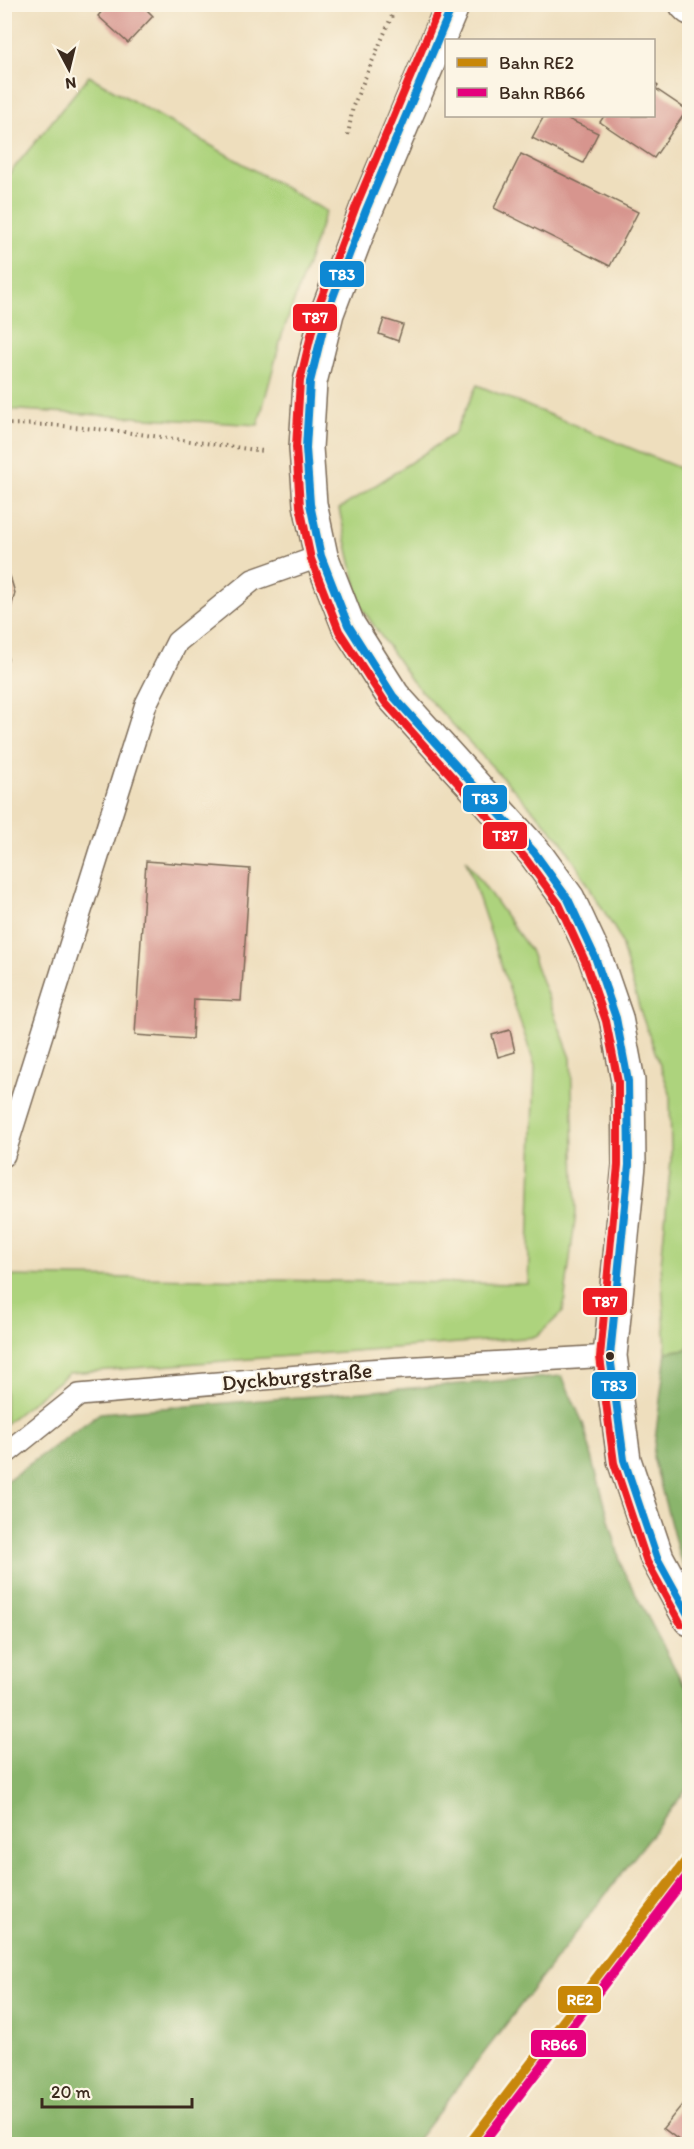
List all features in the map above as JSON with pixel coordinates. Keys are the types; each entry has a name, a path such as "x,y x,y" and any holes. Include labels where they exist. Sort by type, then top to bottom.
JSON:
{"street":[{"path":"453,4 366,210 327,313 310,382 306,448 310,504 321,556 348,625 393,696 534,852 568,899 595,957 616,1018 628,1082 629,1165 610,1356 624,1460 657,1558 690,1619"},
{"path":"686,4 690,8"}],"lane":[{"path":"4,1155 146,704 177,642 253,580 321,556"},
{"name":"Dyckburgstraße","path":"4,1455 79,1395 368,1370 610,1356"}],"path":[{"path":"348,140 353,106 397,4"},
{"path":"4,424 52,425 117,431 256,451 306,448"}],"green space":[{"path":"89,76 326,211 282,335 258,425 5,409 5,179"},
{"path":"477,385 689,472 689,1349 666,1352 661,1264 671,1160 670,1093 641,1013 619,936 562,841 412,681 361,607 339,509 454,434"},
{"path":"466,860 530,950 571,1058 576,1213 563,1312 536,1337 69,1373 5,1424 5,1276 528,1284 535,1066"},
{"path":"690,1349 689,1576 680,1559 653,1457 666,1352"},
{"path":"562,1376 583,1423 622,1568 679,1676 689,1690 689,1786 414,2144 5,2144 5,1482 100,1413"}],"building":[{"path":"108,4 141,4 153,16 128,43 98,16"},
{"path":"655,84 658,86 656,89 687,110 654,158 600,122 603,117 655,117"},
{"path":"543,117 564,117 598,133 583,163 532,138"},
{"path":"521,154 638,212 610,266 494,208"},
{"path":"384,319 403,325 398,341 379,334"},
{"path":"5,571 10,576 15,593 11,608 5,615"},
{"path":"5,648 8,659 4,672"},
{"path":"146,861 250,869 241,1001 194,999 192,1039 135,1035"},
{"path":"510,1030 515,1052 498,1057 492,1035"},
{"path":"690,2095 690,2144 684,2144 663,2128"}],"rail line":[{"name":"RE2","path":"469,2144 690,1855"},
{"name":"RB66","path":"482,2144 690,1872"}],"transit line":[{"name":"T87","path":"441,4 356,206 317,310 300,381 296,447 300,506 311,559 339,631 385,702 526,859 559,904 585,961 606,1021 618,1082 618,1165 600,1357 614,1463 647,1562 681,1624"},
{"name":"T83","path":"453,4 366,210 327,313 310,382 306,448 310,504 321,556 348,625 393,696 534,852 568,899 595,957 616,1018 628,1081 629,1165 610,1356 624,1460 657,1558 690,1618"}]}
